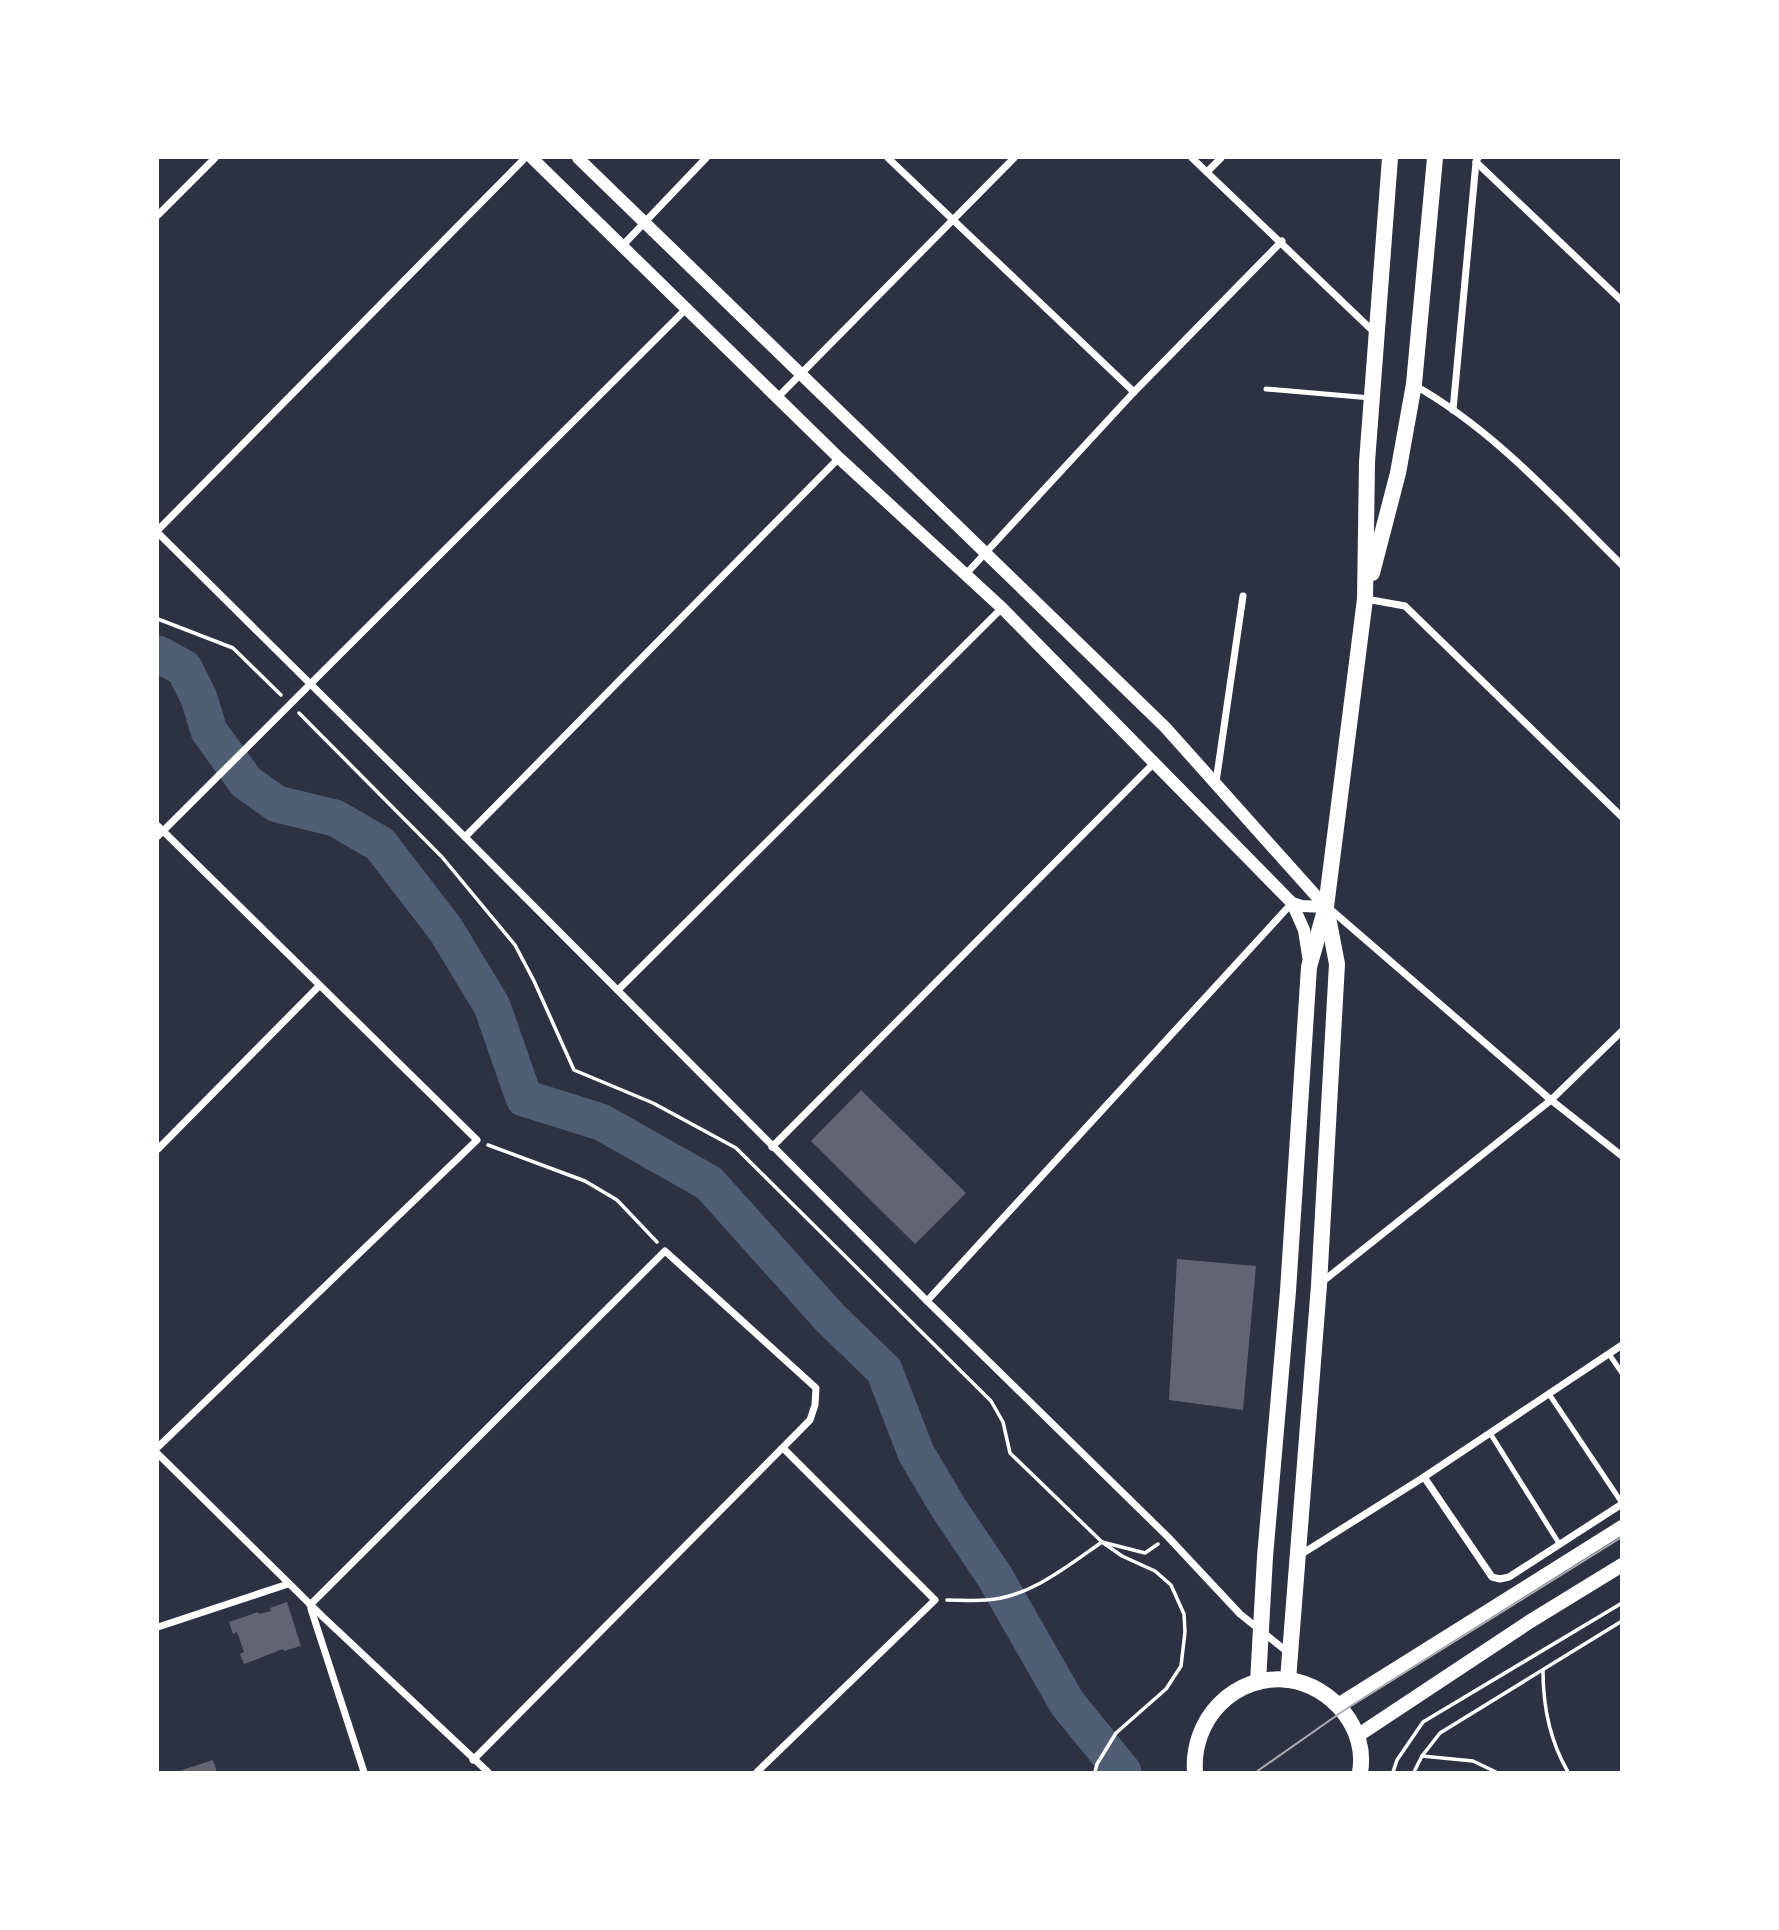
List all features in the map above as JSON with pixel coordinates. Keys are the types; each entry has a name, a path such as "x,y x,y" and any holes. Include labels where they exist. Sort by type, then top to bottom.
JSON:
{"main road":[{"path":"1366,599 1367,462 1390,158"},
{"path":"1258,1682 1309,967 1326,907 1366,599 1398,473 1413,384 1435,158"},
{"path":"1288,1680 1319,1285 1337,964 1326,907"},
{"path":"1338,1705 1622,1527"},
{"path":"1357,1736 1529,1622 1622,1565"},
{"path":"1195,1773 1196,1746 1204,1724 1217,1705 1236,1690 1258,1682 1288,1680 1316,1689 1338,1705 1346,1715 1357,1736 1362,1763 1360,1773"}],"street":[{"path":"158,215 215,158"},
{"path":"525,158 158,532 772,1147 1168,1537 1240,1614 1290,1654"},
{"path":"532,158 839,458 1002,608 1292,904 1304,930 1309,967"},
{"path":"578,158 988,552 1165,727 1326,907 1551,1100 1622,1156"},
{"path":"623,244 706,158"},
{"path":"888,158 1134,392"},
{"path":"778,397 1014,158"},
{"path":"1192,158 1282,241 1376,335"},
{"path":"1207,172 1221,158"},
{"path":"1453,410 1477,160"},
{"path":"1477,160 1622,300"},
{"path":"966,574 1134,392 1282,241"},
{"path":"158,1447 477,1140 159,831 216,779 687,307"},
{"path":"1413,384 1453,410 1512,457 1622,565"},
{"path":"465,837 839,458"},
{"path":"1216,783 1243,596"},
{"path":"1366,599 1405,606 1622,817"},
{"path":"618,990 1002,608"},
{"path":"772,1147 1155,762"},
{"path":"1292,904 1326,907"},
{"path":"927,1301 1292,904"},
{"path":"158,1149 318,986"},
{"path":"1319,1285 1551,1100 1622,1031"},
{"path":"310,1605 665,1251 816,1388 815,1405 810,1420 473,1760"},
{"path":"1297,1556 1424,1477 1622,1345"},
{"path":"757,1773 935,1600 783,1448"},
{"path":"158,1454 288,1584 488,1773"},
{"path":"1424,1477 1492,1577 1500,1579 1509,1577 1622,1504"},
{"path":"158,1627 288,1584"},
{"path":"310,1605 364,1773"}],"lane":[{"path":"1266,389 1371,398"},
{"path":"1609,1354 1622,1373"},
{"path":"1549,1394 1622,1504"},
{"path":"1490,1433 1560,1545"}],"path":[{"path":"158,618 233,648 442,857 515,945 574,1070 653,1102 736,1148 991,1401 1003,1422 1010,1453 1102,1542 1122,1556 1155,1571 1171,1585 1184,1614 1181,1666 1166,1689 1116,1733 1097,1764 1095,1773"},
{"path":"477,1140 585,1181 617,1200 665,1251"},
{"path":"935,1600 988,1601 1024,1590 1057,1573 1102,1542 1145,1553 1168,1537"},
{"path":"1393,1773 1397,1760 1423,1722 1622,1603"},
{"path":"1414,1773 1422,1756 1440,1733 1622,1621"},
{"path":"1543,1670 1543,1697 1550,1729 1568,1773"},
{"path":"1422,1756 1474,1761 1496,1773"}],"building":[{"path":"861,1090 966,1193 915,1244 811,1141"},
{"path":"1177,1259 1256,1266 1243,1410 1169,1400"},
{"path":"287,1602 301,1646 284,1651 283,1649 244,1664 240,1654 244,1652 237,1632 233,1634 229,1622 258,1612 271,1611 270,1608"},
{"path":"213,1760 217,1772 176,1772"}],"waterway":[{"path":"158,654 184,668 199,698 209,731 246,782 277,804 335,818 380,844 446,930 492,1006 524,1098 601,1122 709,1183 831,1319 884,1370 916,1453 948,1507 995,1577 1067,1703 1123,1772"}],"tram line":[{"path":"1256,1772 1343,1711 1622,1537"}]}
